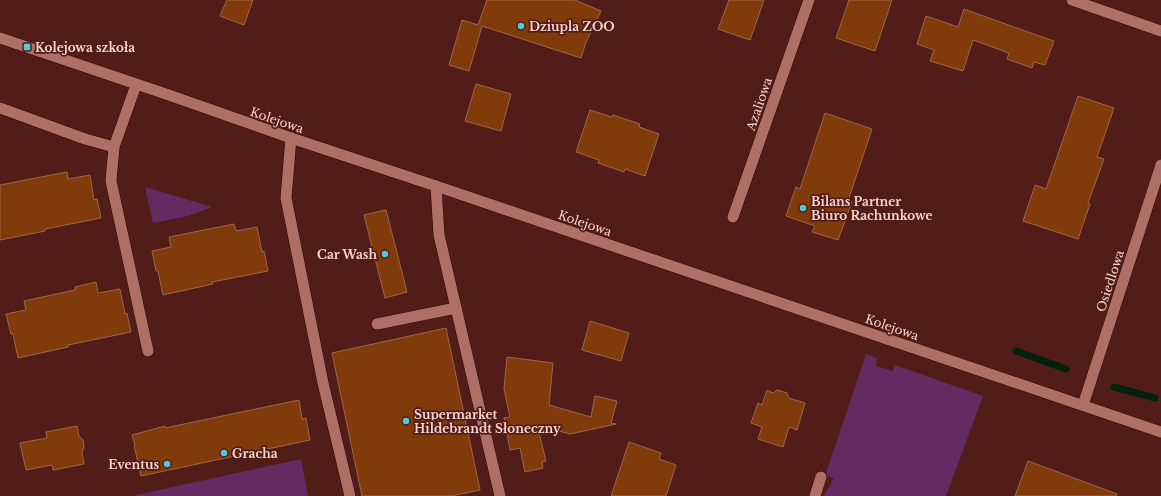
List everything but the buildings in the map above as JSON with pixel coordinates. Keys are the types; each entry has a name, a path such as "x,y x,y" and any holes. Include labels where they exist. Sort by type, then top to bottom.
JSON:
{"street":[{"name":"Azaliowa","path":"733,217 809,0"},
{"path":"1072,0 1161,31"},
{"name":"Kolejowa","path":"0,38 1161,432"},
{"path":"136,85 114,147 111,181 148,351"},
{"path":"0,108 85,139 114,147"},
{"path":"291,138 286,198 323,383 350,496"},
{"name":"Osiedlowa","path":"1083,405 1161,165"},
{"path":"436,186 439,235 500,496"},
{"path":"377,324 456,308"},
{"path":"815,496 821,477"}],"shaded area":[{"path":"145,187 212,207 188,216 153,223"},
{"path":"866,354 877,358 876,366 893,371 895,365 983,396 946,496 824,496 834,478 825,476"},
{"path":"301,459 308,496 132,496"}],"waterway":[{"path":"1016,351 1066,369"},
{"path":"1114,387 1155,398"}],"place":[{"name":"Dziupla ZOO","path":"521,26"},
{"name":"Kolejowa szkoła","path":"27,47"},
{"name":"Bilans Partner Biuro Rachunkowe","path":"803,208"},
{"name":"Car Wash","path":"385,254"},
{"name":"Supermarket Hildebrandt Słoneczny","path":"406,421"},
{"name":"Gracha","path":"224,453"},
{"name":"Eventus","path":"167,464"}]}
